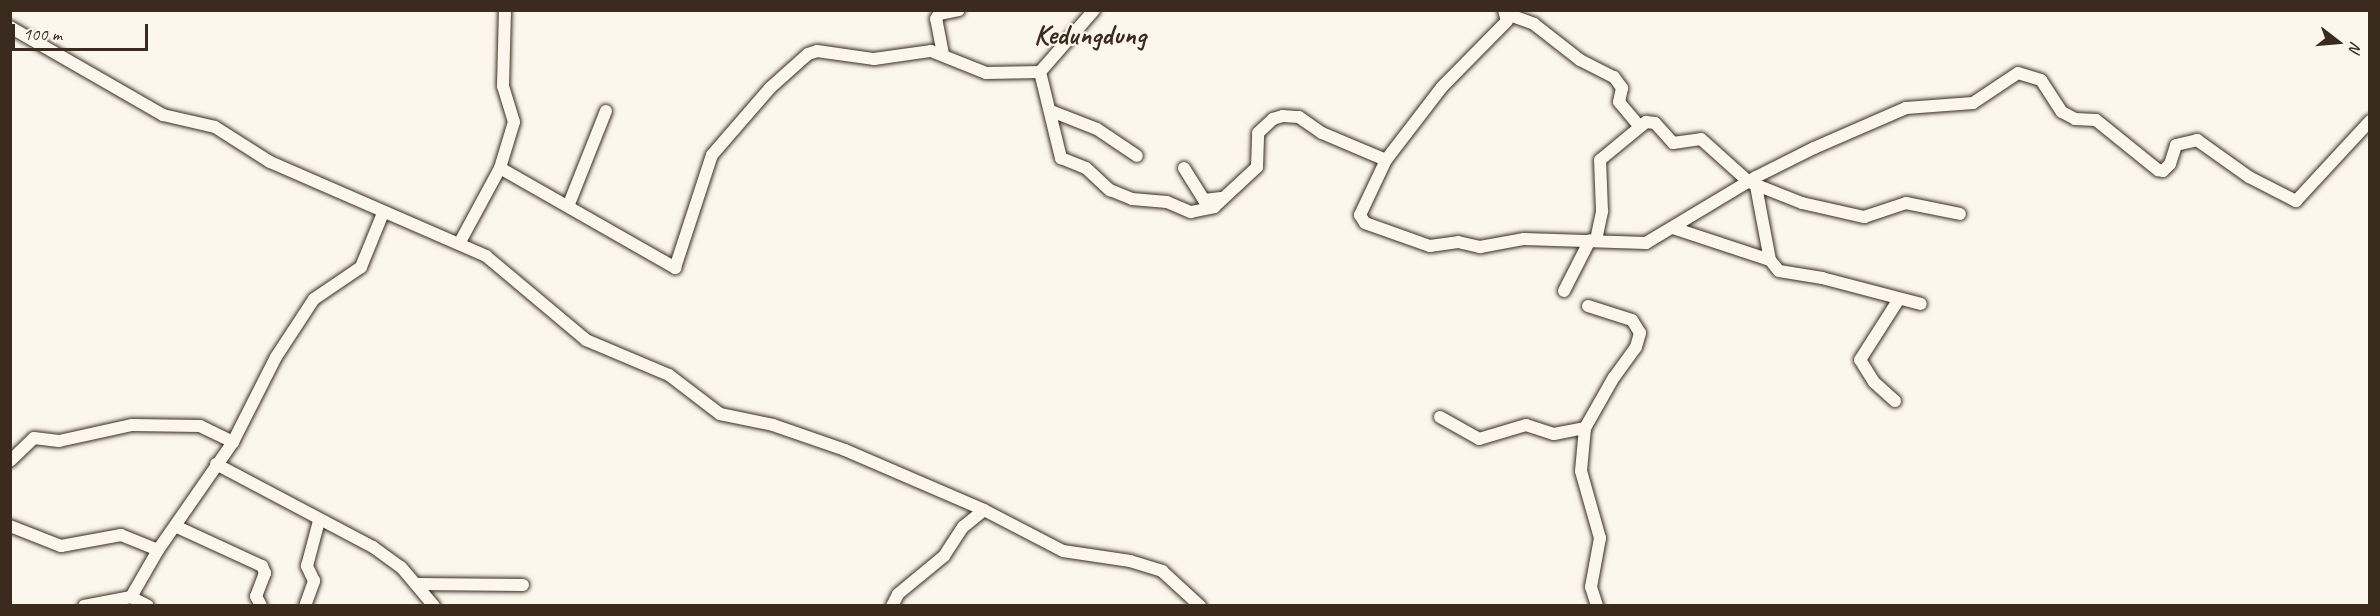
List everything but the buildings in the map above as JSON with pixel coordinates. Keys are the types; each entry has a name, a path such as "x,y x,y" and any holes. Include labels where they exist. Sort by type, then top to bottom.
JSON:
{"street":[{"path":"460,242 500,168 514,122 503,86 505,10"},
{"path":"943,54 936,19 939,14 959,10"},
{"path":"500,168 569,204 675,268 712,155 795,63 817,51 874,59 931,51 986,73 1040,72 1095,10"},
{"path":"1638,125 1619,102 1622,88 1614,77 1580,60 1534,24 1506,12 1507,21 1442,87 1386,160 1360,215 1365,223 1430,246 1593,240 1629,245 1646,243 1753,184 1900,110 1973,103 2018,73 2041,80 2062,112 2075,119 2096,120 2158,170 2163,171 2170,164 2176,145 2197,140 2249,177 2293,201 2298,200 2321,177 2370,121"},
{"path":"10,27 163,116 215,127 270,162 383,213 460,242 486,256 586,340 669,375 720,414 773,425 845,450 984,510 1063,551 1130,561 1162,571 1200,606"},
{"path":"1040,72 1061,158 1086,168 1110,190 1132,199 1167,202 1197,212 1214,207 1257,167 1258,133 1273,119 1283,116 1299,117 1322,133 1386,160"},
{"path":"569,204 606,111"},
{"path":"1051,111 1097,129 1137,156"},
{"path":"1564,291 1593,240 1602,211 1600,160 1638,125 1655,123 1673,143 1701,139 1753,184 1802,203 1864,217 1906,203 1960,214"},
{"path":"1184,168 1204,200 1209,202 1228,195"},
{"path":"1753,184 1770,260 1779,271 1921,304"},
{"path":"131,597 158,550 233,442 276,357 314,299 361,267 383,213"},
{"path":"1673,228 1770,260"},
{"path":"1895,401 1874,382 1860,360 1899,299"},
{"path":"1588,306 1632,320 1639,340 1585,428 1581,471 1600,538 1591,587 1597,606"},
{"path":"1440,417 1479,439 1526,425 1554,434 1585,428"},
{"path":"10,461 34,438 59,441 132,425 200,426 233,442"},
{"path":"216,464 373,548 417,584 434,606"},
{"path":"892,606 898,594 944,556 963,527 984,510"},
{"path":"305,606 314,581 307,566 319,520"},
{"path":"10,526 61,546 121,535 158,550"},
{"path":"175,526 195,538 262,566 264,573 256,596 261,606"},
{"path":"417,584 523,585"},
{"path":"84,606 131,597 148,606"}],"district":[{"name":"Kedungdung","path":"1090,35"}]}
